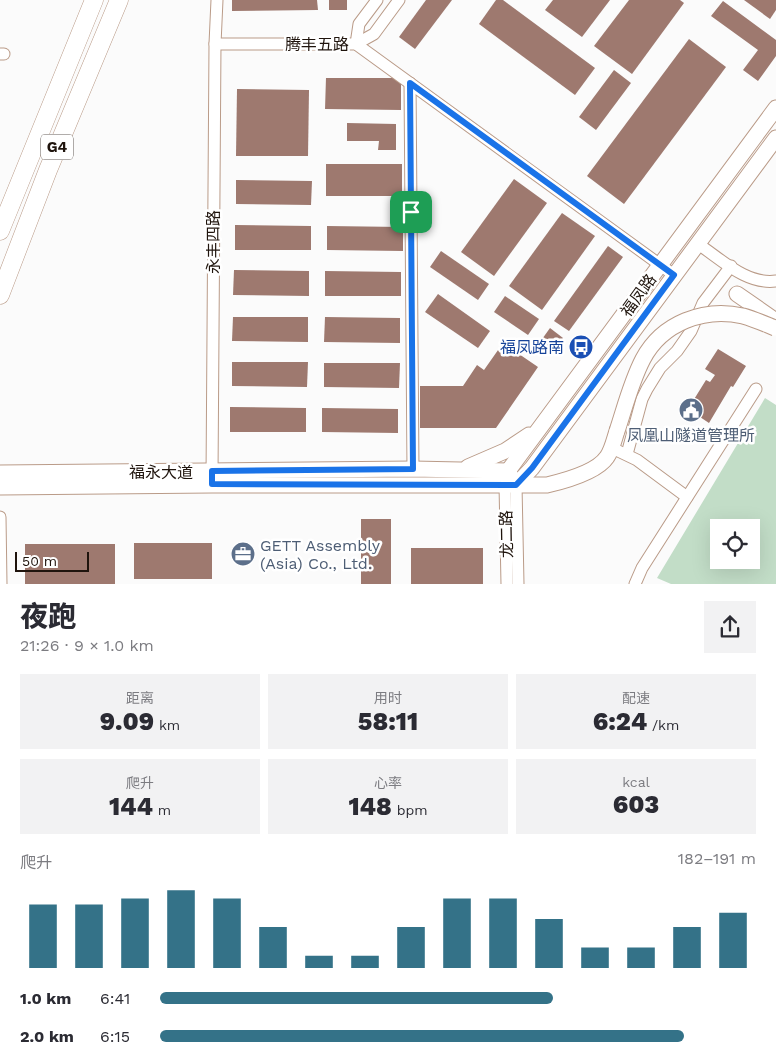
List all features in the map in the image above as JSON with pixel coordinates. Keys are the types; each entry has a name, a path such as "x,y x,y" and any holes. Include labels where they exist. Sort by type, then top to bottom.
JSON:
{"highway":[{"name":"G4","path":"0,231 94,0"},
{"name":"G4","path":"0,295 48,170 119,0"}],"main road":[{"name":"福凤路","path":"510,480 544,423 776,108"},
{"name":"福凤路","path":"510,480 532,468 776,138"},
{"path":"737,294 776,321"},
{"path":"510,480 547,484 588,472 603,463 612,448 634,377 644,357 657,340 672,327 698,316 726,314 744,316 776,328"},
{"path":"452,469 477,464 505,451 544,423"},
{"name":"福永大道","path":"0,487 413,469 476,471 510,480"},
{"name":"福永大道","path":"0,473 212,478 510,480"}],"street":[{"name":"永丰四路","path":"212,478 215,44 217,0"},
{"path":"356,44 359,24 377,0"},
{"path":"356,44 374,34 399,0"},
{"name":"腾丰五路","path":"215,44 356,44 674,275"},
{"path":"410,83 413,469"},
{"path":"698,244 752,279 766,282 776,281"},
{"path":"627,454 642,399 647,389 660,368 677,351 691,331 703,303 731,266"},
{"path":"635,584 642,568 756,389"},
{"path":"612,448 637,460 687,497"},
{"name":"龙二路","path":"507,584 510,480"},
{"name":"龙二路","path":"510,480 518,584"},
{"path":"0,518 1,584"}],"green space":[{"path":"765,398 776,405 776,584 671,584 657,578"}],"building":[{"path":"232,0 317,0 318,10 232,11"},
{"path":"329,0 347,0 347,10 329,10"},
{"path":"426,0 452,0 415,49 399,37"},
{"path":"496,0 503,0 595,68 575,95 479,24"},
{"path":"553,0 610,0 582,37 545,10"},
{"path":"629,0 680,0 684,3 632,74 594,46"},
{"path":"744,0 776,0 776,10 770,19"},
{"path":"723,1 776,40 776,56 758,81 743,70 758,50 711,16"},
{"path":"689,39 726,67 624,204 587,176"},
{"path":"614,70 631,83 596,130 579,117"},
{"path":"326,78 394,78 401,83 401,110 325,109"},
{"path":"237,89 309,90 308,156 236,156"},
{"path":"347,123 396,124 396,150 378,150 379,141 347,141"},
{"path":"326,164 402,164 402,196 326,196"},
{"path":"514,179 547,203 494,276 461,252"},
{"path":"236,180 312,181 311,205 236,204"},
{"path":"562,213 595,236 542,310 509,286"},
{"path":"235,225 311,226 311,250 235,250"},
{"path":"327,226 403,227 403,251 327,250"},
{"path":"608,246 623,257 569,331 554,321"},
{"path":"441,251 489,284 478,300 430,267"},
{"path":"234,270 309,271 309,296 233,295"},
{"path":"325,271 401,272 401,296 325,296"},
{"path":"438,294 490,331 478,348 425,312"},
{"path":"505,296 539,319 528,335 494,312"},
{"path":"233,317 308,317 308,342 232,341"},
{"path":"325,317 400,318 400,343 324,342"},
{"path":"550,328 563,338 553,352 540,342"},
{"path":"503,343 538,367 496,428 420,428 420,386 463,386 477,365 484,370"},
{"path":"718,349 746,366 733,387 731,386 709,423 688,409 706,380 710,382 715,375 705,369"},
{"path":"232,362 308,362 307,387 232,386"},
{"path":"324,363 400,363 399,388 324,387"},
{"path":"230,407 306,408 306,432 230,432"},
{"path":"322,408 398,409 398,433 322,432"},
{"path":"361,519 391,519 391,584 361,584"},
{"path":"134,543 212,543 212,579 134,579"},
{"path":"25,544 115,544 115,584 25,584"},
{"path":"411,548 483,548 483,584 411,584"}],"place":[{"name":"福凤路南","path":"581,347"},
{"name":"凤凰山隧道管理所","path":"691,410"},
{"name":"GETT Assembly (Asia) Co., Ltd.","path":"243,554"}],"route":[{"path":"410,83 674,275 532,468 516,485 212,484 212,471 413,469 411,212 410,83"}]}
